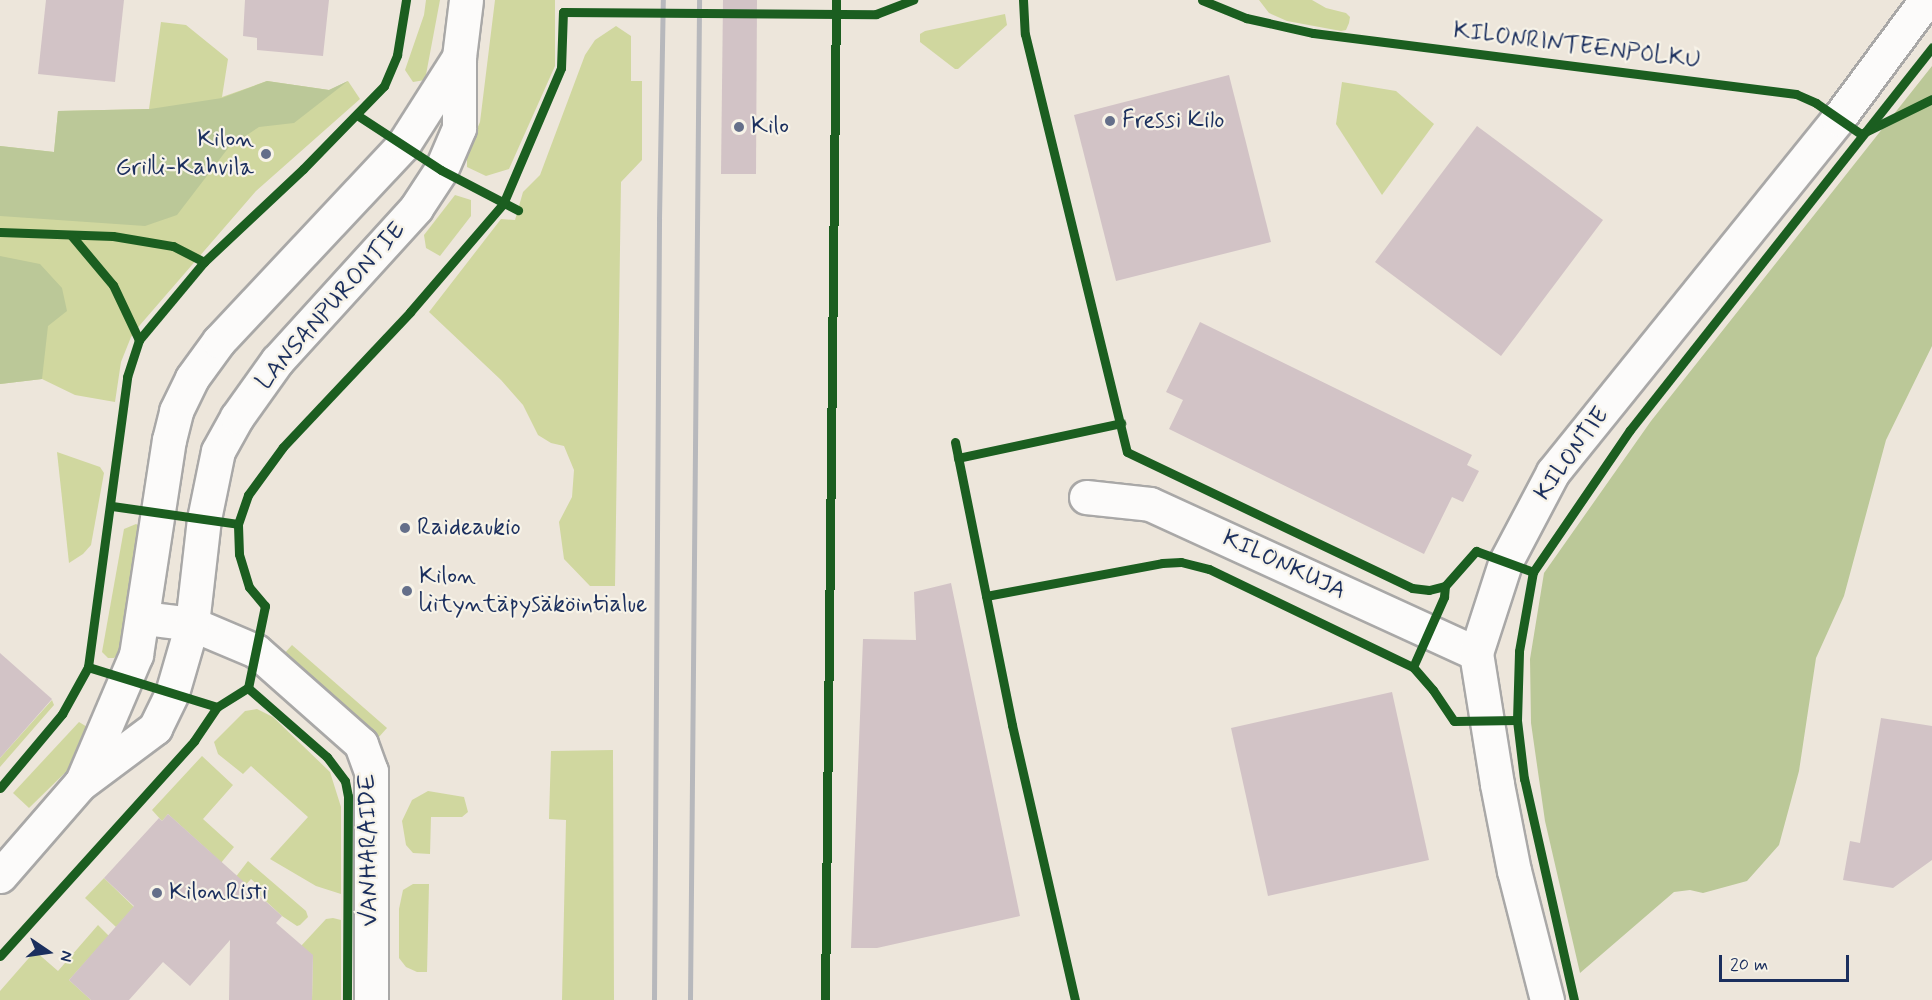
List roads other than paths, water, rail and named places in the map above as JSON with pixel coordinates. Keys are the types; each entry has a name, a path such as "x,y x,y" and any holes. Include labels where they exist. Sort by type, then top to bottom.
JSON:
{"street":[{"name":"LANSANPURONTIE","path":"80,784 155,728 172,693 192,624 204,519 218,451 237,417 277,361 416,208 441,170 459,128 459,57 466,0"},
{"name":"KILONTIE","path":"1547,1000 1514,871 1476,653 1506,562 1526,519 1553,471 1838,119 1926,0"},
{"name":"LANSANPURONTIE","path":"80,784 133,663 144,618 169,440 176,411 192,378 219,341 403,145 459,57"},
{"name":"KILONKUJA","path":"1086,497 1150,504 1476,653"},
{"name":"VANHARAIDE","path":"144,618 192,624 256,651 362,744 371,771 371,1000"},
{"path":"0,876 80,784"}],"railway":[{"path":"654,1000 659,219 663,0"},
{"path":"690,1000 699,0"}],"place":[{"name":"Fressi Kilo","path":"1110,121"},
{"name":"Kilo","path":"739,127"},
{"name":"Kilon Grilli-Kahvila","path":"266,154"},
{"name":"Raideaukio","path":"405,528"},
{"name":"Kilon liityntäpysäköintialue","path":"407,591"},
{"name":"KilonRisti","path":"157,893"}]}
